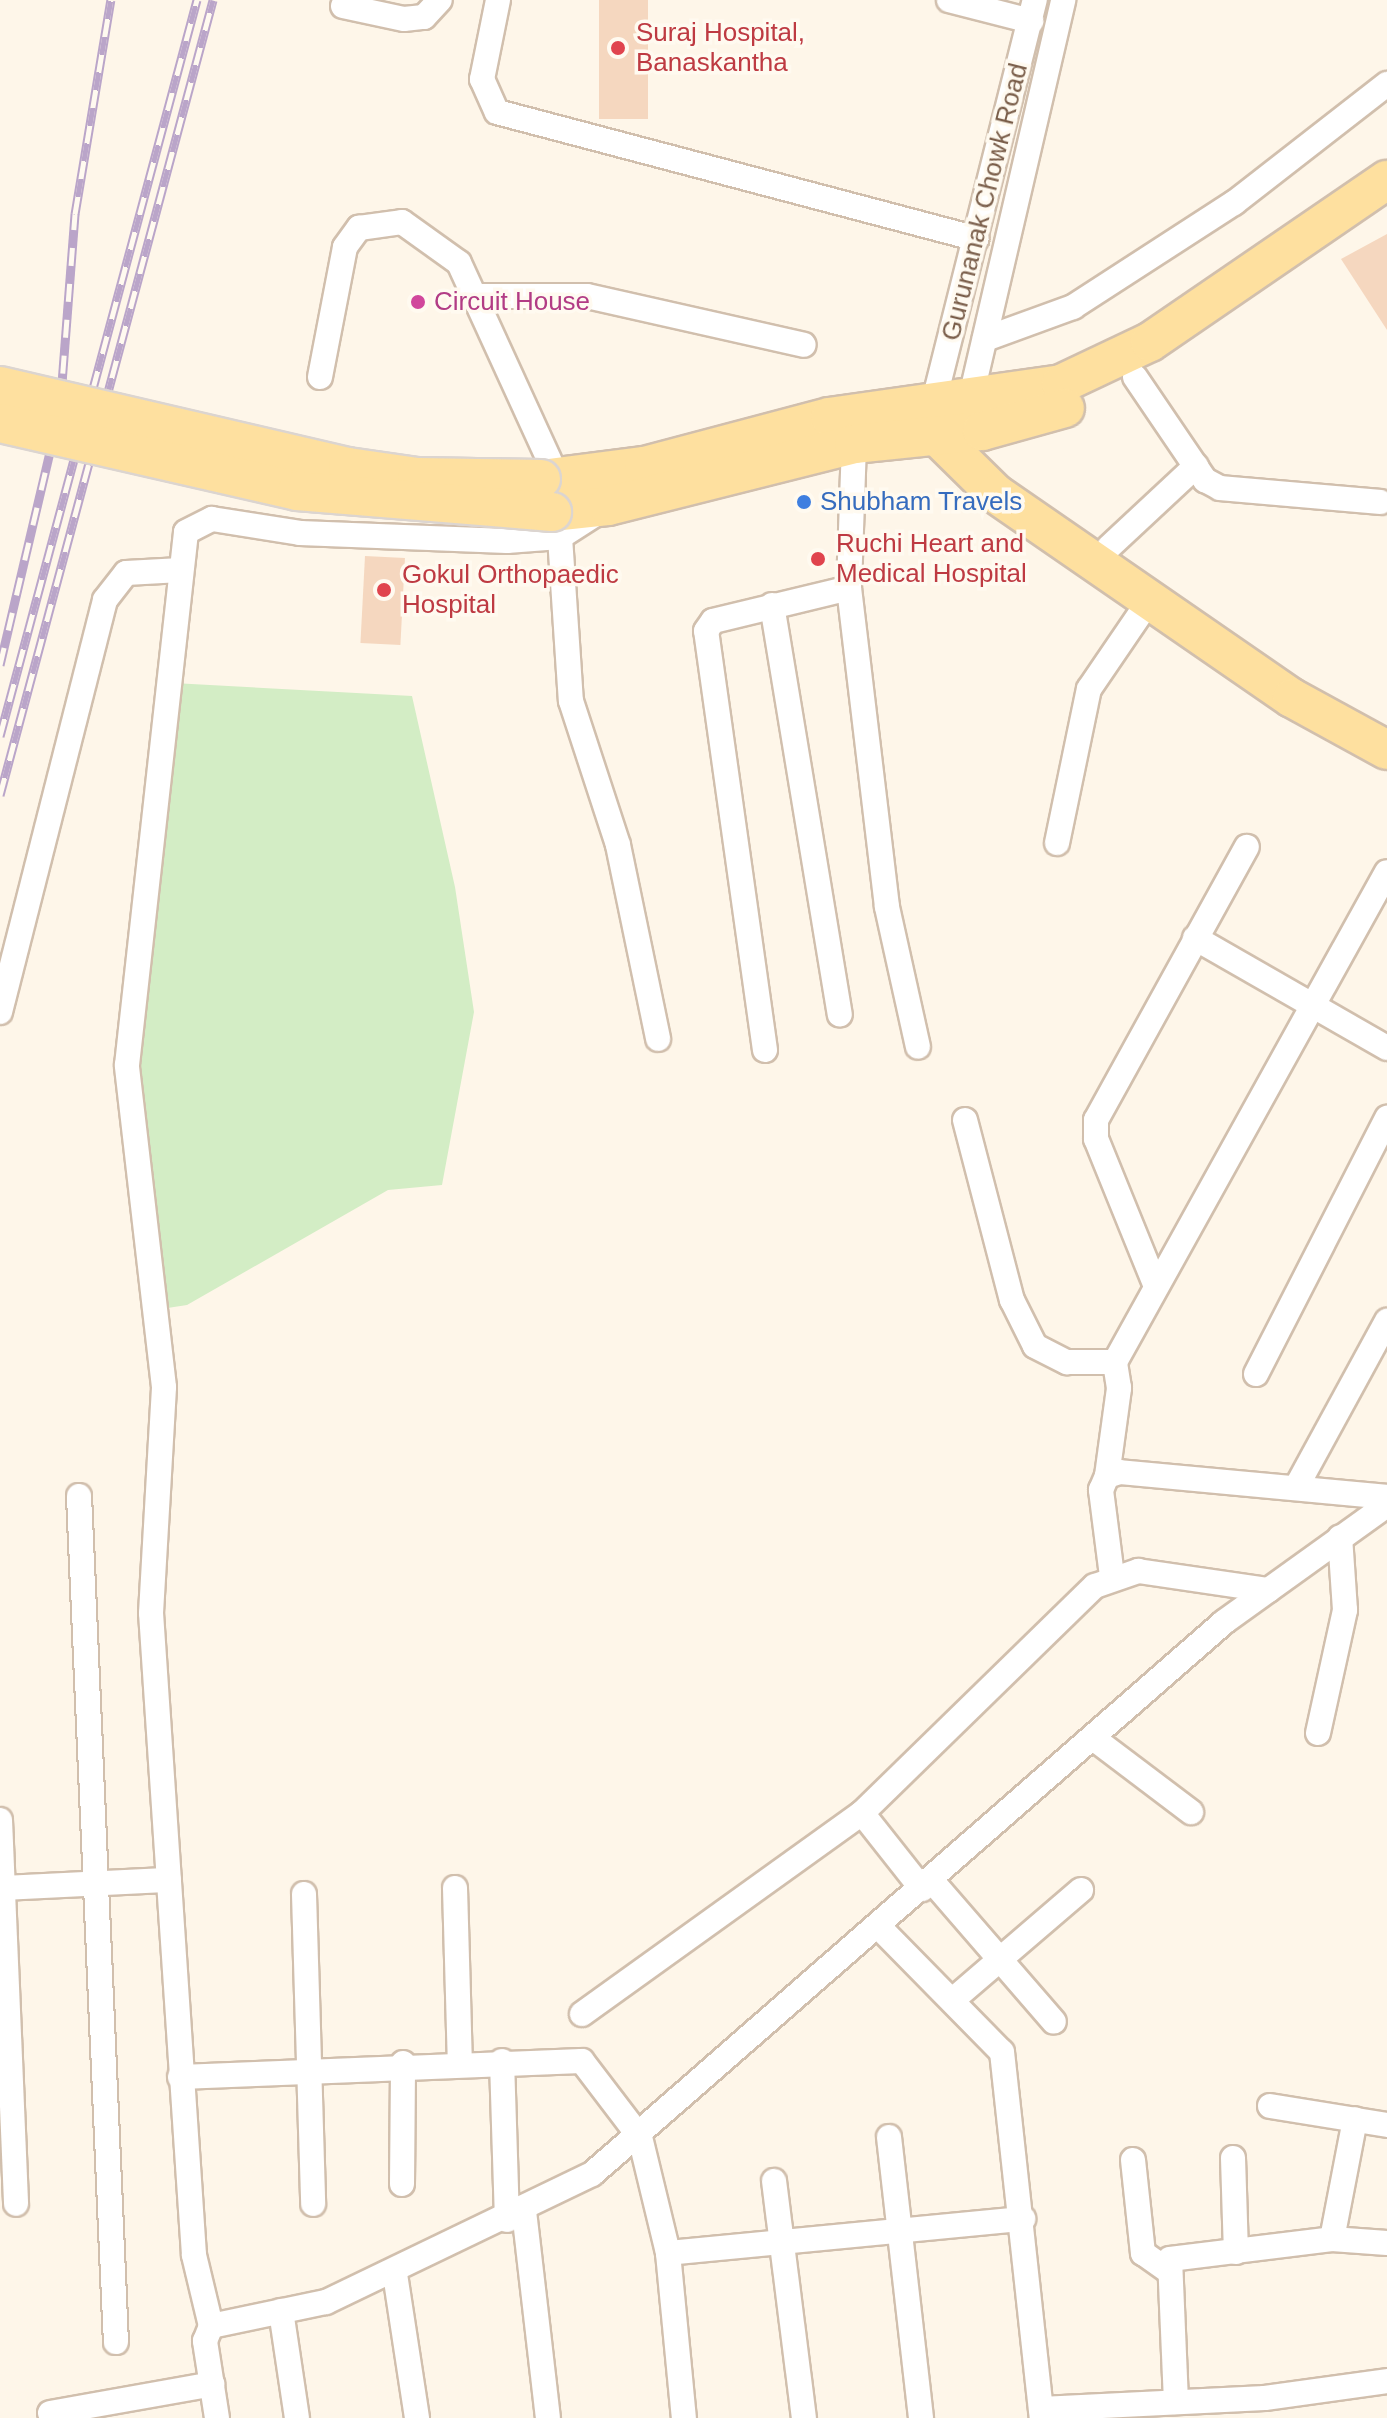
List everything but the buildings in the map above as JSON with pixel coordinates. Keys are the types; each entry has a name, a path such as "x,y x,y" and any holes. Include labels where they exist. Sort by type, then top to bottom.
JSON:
{"main road":[{"path":"976,416 1061,384 1150,342 1387,180"},
{"path":"0,423 297,491 608,506 936,421 976,416 1041,417 1135,377 1387,211"},
{"path":"0,386 348,467 552,501 644,466 830,417 936,421 996,494 1292,698 1387,750"},
{"path":"976,416 1006,469 1109,547 1240,642 1387,724"}],"street":[{"path":"343,6 404,19 424,17 440,0"},
{"path":"498,0 482,79 497,112 976,239"},
{"path":"949,0 1033,11"},
{"path":"976,416 985,339 1063,0"},
{"name":"Gurunanak Chowk Road","path":"936,421 976,239 1033,11"},
{"path":"985,339 1073,307 1234,203 1387,84"},
{"path":"320,377 345,247 359,228 402,222 426,236 459,263 475,296 552,501 571,701 618,845 658,1039"},
{"path":"475,296 587,296 804,345"},
{"path":"1135,377 1196,466 1220,488 1380,502"},
{"path":"854,444 849,588 887,907 918,1047"},
{"path":"1109,547 1196,466"},
{"path":"217,2418 205,2341 211,2326 194,2255 151,1613 164,1387 127,1065 186,532 212,519 369,538 552,501"},
{"path":"0,1012 105,600 126,573 181,570"},
{"path":"765,1050 705,643 713,621 849,588"},
{"path":"1057,843 1089,689 1149,601"},
{"path":"772,605 840,1014"},
{"path":"1155,1284 1096,1139 1096,1120 1247,847"},
{"path":"1112,1576 1101,1490 1107,1476 1119,1388 1115,1362 1155,1284 1387,872"},
{"path":"1195,938 1387,1048"},
{"path":"1256,1374 1387,1118"},
{"path":"965,1120 1012,1300 1035,1346 1067,1362 1115,1362"},
{"path":"1298,1484 1387,1321"},
{"path":"1107,1476 1298,1484 1387,1497"},
{"path":"79,1496 116,2342"},
{"path":"211,2326 326,2302 395,2274 516,2216 640,2137 1093,1738 1269,1590 1387,1505"},
{"path":"1318,1733 1345,1610 1340,1537"},
{"path":"582,2014 862,1813 1112,1576 1138,1571 1269,1590"},
{"path":"1093,1738 1191,1812"},
{"path":"862,1813 1054,2022"},
{"path":"0,1820 16,2204"},
{"path":"3,1888 169,1880"},
{"path":"455,1888 460,2063"},
{"path":"955,1998 1081,1890"},
{"path":"304,1894 313,2204"},
{"path":"879,1927 955,1998 1002,2052 1023,2219 1042,2414 1150,2411 1176,2402 1265,2408 1387,2381"},
{"path":"502,2061 516,2216 548,2418"},
{"path":"180,2077 403,2063 582,2061 640,2137 668,2253 684,2418"},
{"path":"402,2184 403,2063"},
{"path":"1270,2106 1387,2125"},
{"path":"1332,2239 1355,2119"},
{"path":"889,2137 921,2418"},
{"path":"1233,2158 1236,2252"},
{"path":"1133,2160 1143,2253 1166,2269"},
{"path":"774,2181 786,2240 804,2418"},
{"path":"668,2253 901,2228 1023,2219"},
{"path":"1176,2402 1166,2269 1174,2258 1332,2239 1387,2243"},
{"path":"395,2274 417,2418"},
{"path":"281,2311 297,2418"},
{"path":"50,2413 124,2409 212,2384"}],"green space":[{"path":"173,683 412,696 455,887 474,1012 442,1185 388,1190 187,1305 161,1309 131,1090"}],"railway":[{"path":"0,665 60,409 75,214 111,0"},
{"path":"0,736 197,0"},
{"path":"0,795 213,0"}],"place":[{"name":"Suraj Hospital, Banaskantha","path":"618,48"},
{"name":"Circuit House","path":"418,302"},
{"name":"Shubham Travels","path":"804,502"},
{"name":"Ruchi Heart and Medical Hospital","path":"818,559"},
{"name":"Gokul Orthopaedic Hospital","path":"384,590"}]}
